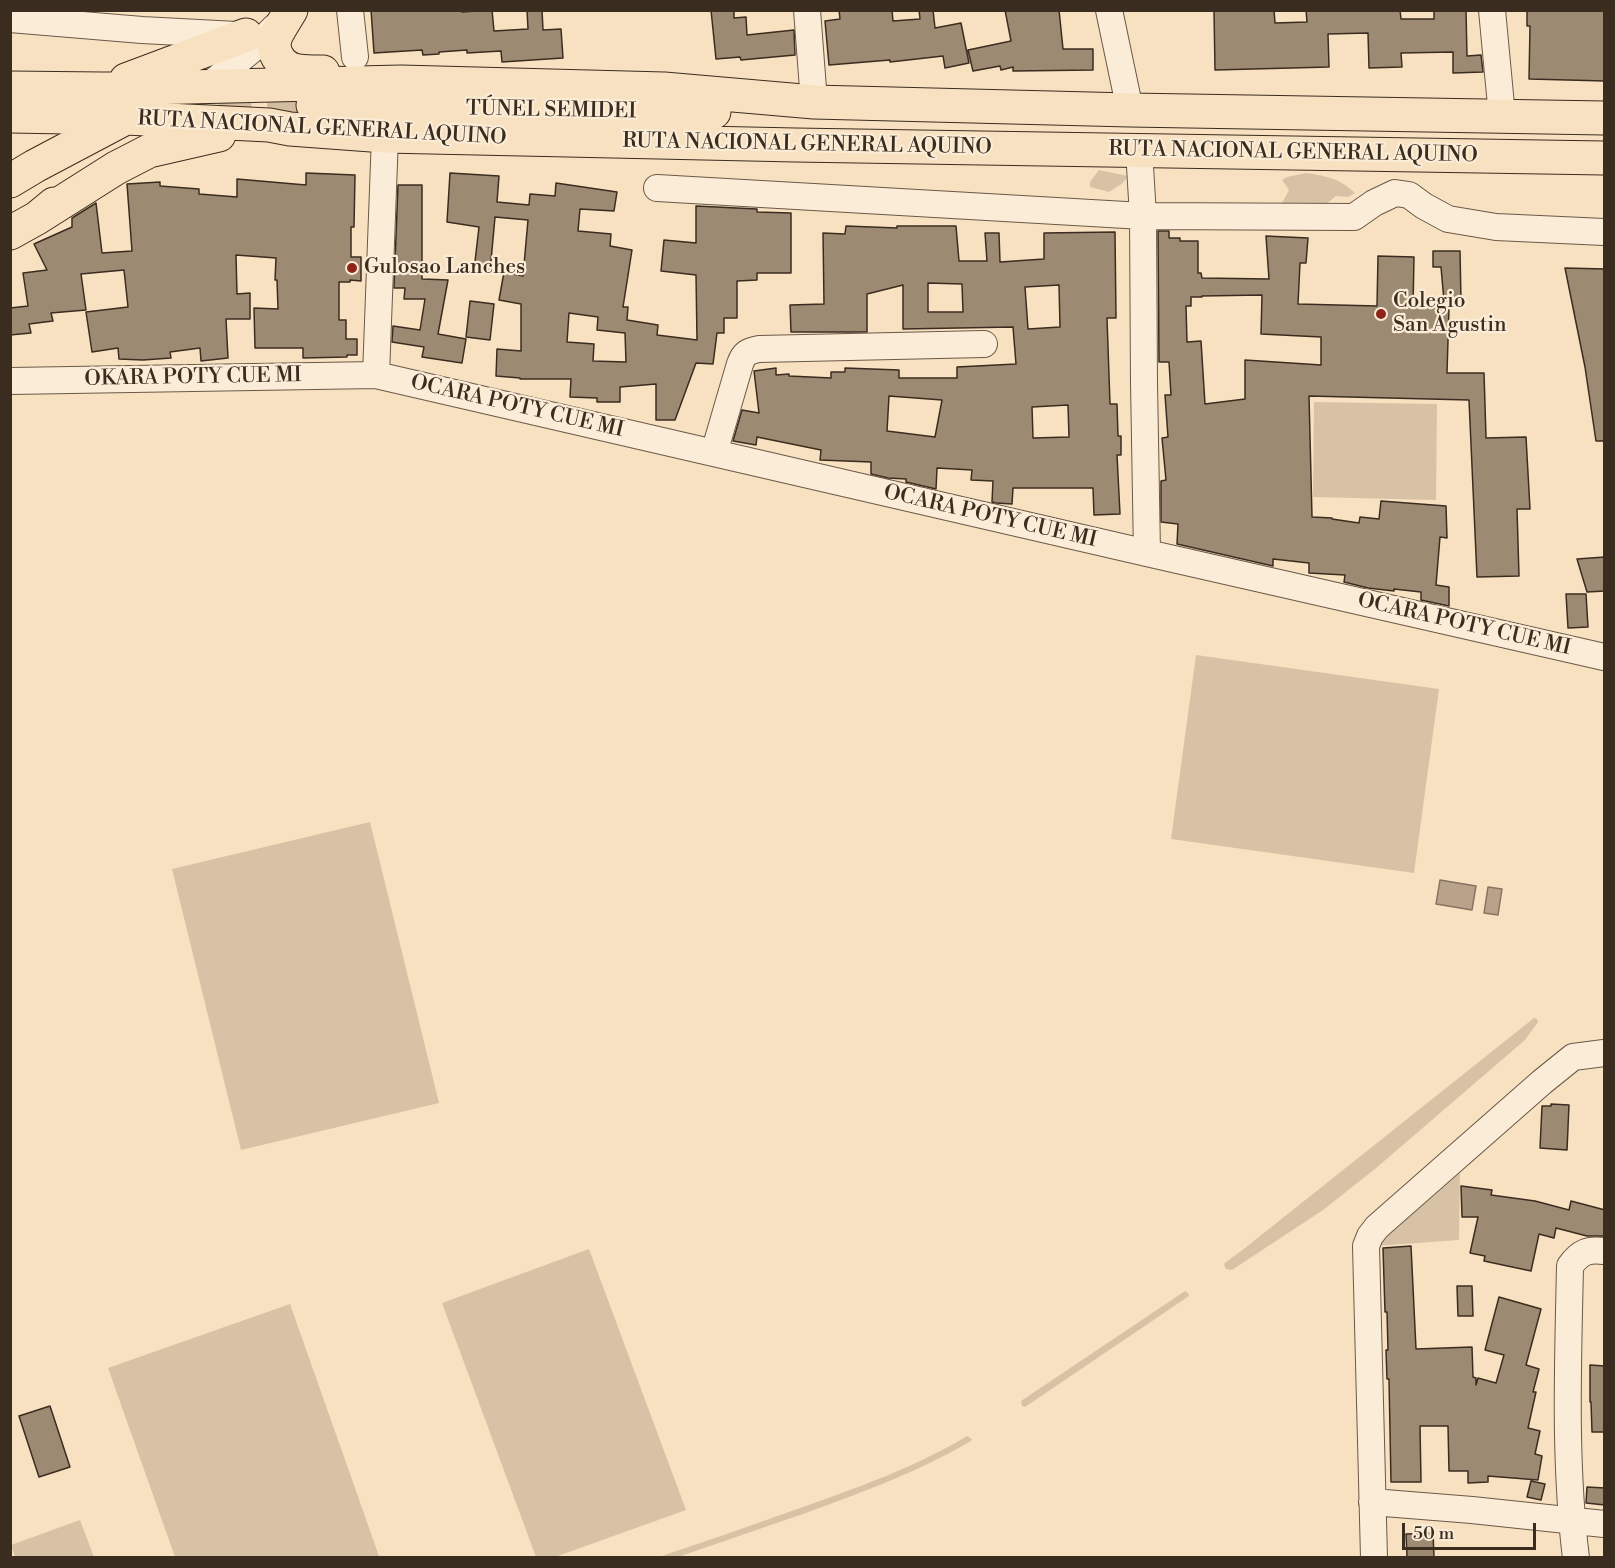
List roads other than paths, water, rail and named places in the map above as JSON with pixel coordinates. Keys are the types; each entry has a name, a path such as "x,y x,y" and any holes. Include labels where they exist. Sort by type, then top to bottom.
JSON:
{"highway":[{"path":"291,10 274,43 274,51 285,65 293,70 313,72 370,72 401,82"},
{"path":"102,89 246,35"},
{"name":"RUTA NACIONAL GENERAL AQUINO","path":"10,88 102,89 401,82 664,88 802,101 1130,110 1605,118"},
{"path":"23,182 126,118 192,87"},
{"path":"24,225 159,120 192,87"},
{"name":"TÚNEL SEMIDEI","path":"312,105 524,112 726,112 802,101"},
{"path":"10,117 38,128 47,138 48,147 45,156 23,182"},
{"name":"RUTA NACIONAL GENERAL AQUINO","path":"10,117 126,118 269,125 290,129 385,136 795,146 1605,158"},
{"path":"24,225 116,168 149,151 269,125"}],"street":[{"path":"192,87 246,35 291,10"},
{"path":"192,87 254,48 291,10"},
{"path":"350,10 355,57"},
{"path":"802,101 807,10"},
{"path":"1109,10 1130,110"},
{"path":"1492,10 1502,116"},
{"path":"10,19 140,20 246,35"},
{"path":"376,375 385,136"},
{"path":"1139,150 1143,216 1147,553"},
{"path":"1400,193 1401,155"},
{"path":"657,188 1143,216 1354,217 1374,203 1400,193 1409,195 1448,219 1496,227 1605,232"},
{"path":"714,453 740,364 748,351 984,344"},
{"name":"OKARA POTY CUE MI","path":"10,381 376,375"},
{"name":"OCARA POTY CUE MI","path":"376,375 1605,657"},
{"path":"1374,1557 1366,1246 1370,1236 1377,1227 1573,1057 1605,1053"},
{"path":"1576,1557 1571,1520 1568,1382 1570,1266 1578,1256 1591,1251 1605,1251"},
{"path":"1372,1502 1605,1524"}],"tunnel":[{"path":"170,114 223,106 312,105"}],"place":[{"name":"Gulosao Lanches","path":"352,268"},
{"name":"Colegio San Agustin","path":"1381,314"}]}
